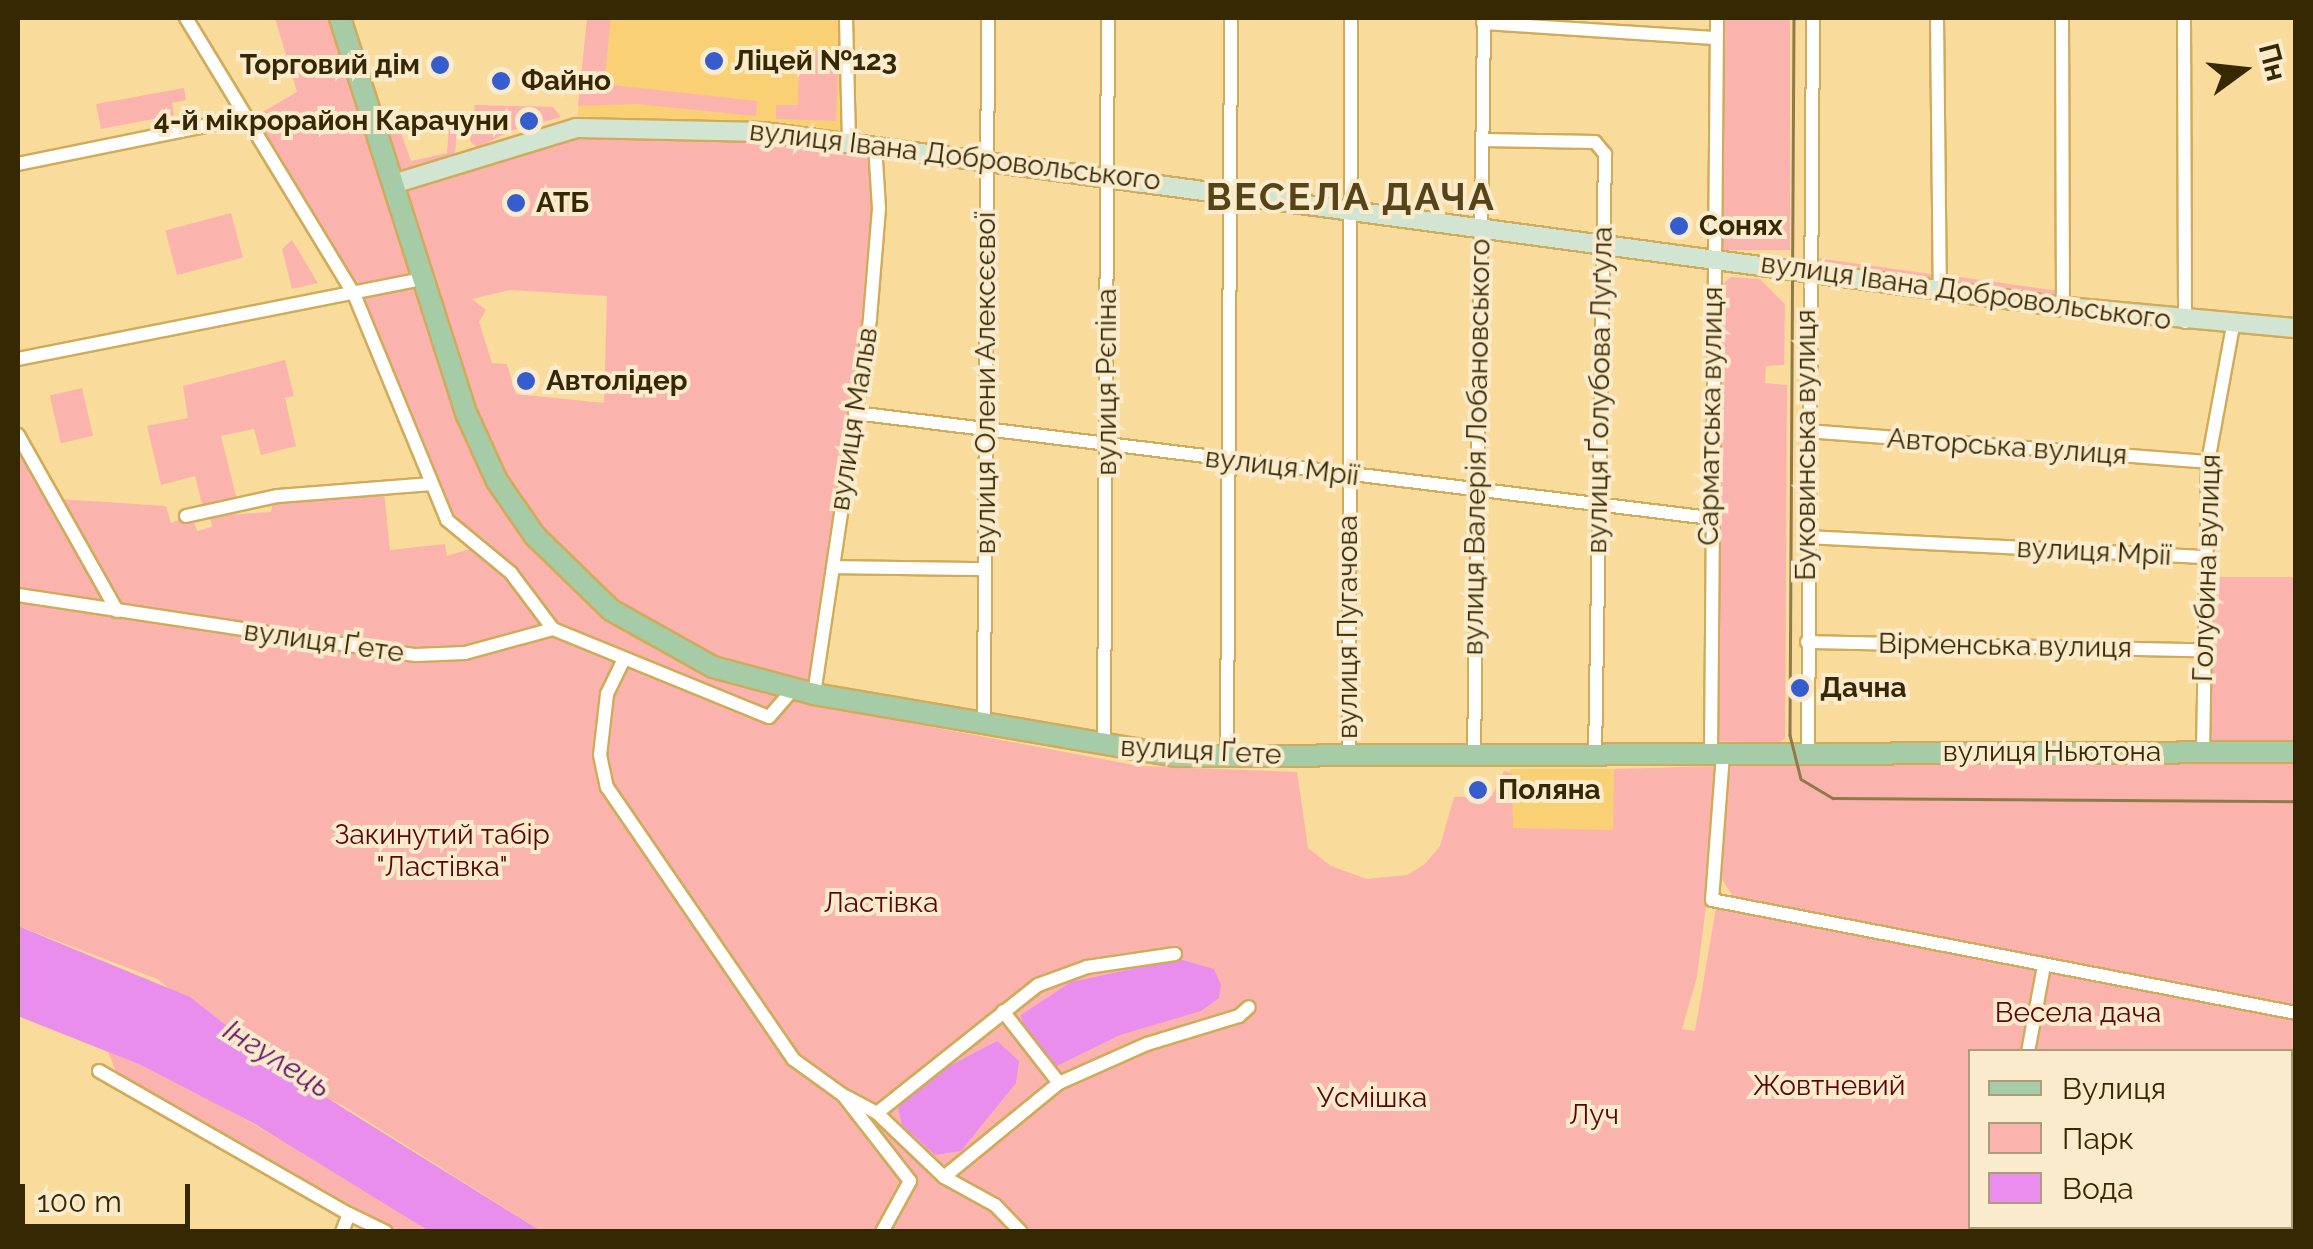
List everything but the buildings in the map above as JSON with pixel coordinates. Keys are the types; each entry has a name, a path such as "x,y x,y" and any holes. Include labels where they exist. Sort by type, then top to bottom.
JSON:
{"main road":[{"name":"вулиця Ґете","path":"340,18 476,440 535,536 611,610 657,642 712,667 804,691 1104,746 1227,757 1808,752"},
{"name":"вулиця Ньютона","path":"1808,752 2296,752"}],"street":[{"path":"186,18 354,294 428,484 455,530 516,578 553,629 769,716 804,691"},
{"path":"846,18 849,140"},
{"name":"вулиця Олени Алексєєвої","path":"984,722 988,18"},
{"name":"вулиця Рєпіна","path":"1104,746 1108,18"},
{"path":"1227,757 1232,460 1230,18"},
{"name":"вулиця Пугачова","path":"1349,756 1351,18"},
{"name":"Сарматська вулиця","path":"1716,18 1710,518 1717,754 1712,900 2044,966"},
{"name":"Буковинська вулиця","path":"1808,752 1806,432 1813,18"},
{"path":"1938,18 1940,290"},
{"path":"2062,18 2063,306"},
{"path":"2184,18 2184,322"},
{"path":"1484,20 1716,38"},
{"name":"вулиця Валерія Лобановського","path":"1474,757 1484,20"},
{"path":"18,164 244,118"},
{"name":"вулиця Івана Добровольського","path":"393,184 576,128 728,130 849,140 1229,189 2184,322 2296,328"},
{"name":"вулиця Ґолубова Луґула","path":"1482,140 1602,146 1595,755"},
{"name":"вулиця Мальв","path":"804,691 832,567 876,255 874,144"},
{"path":"18,359 423,278"},
{"name":"Голубина вулиця","path":"2203,752 2202,557 2208,462 2234,326"},
{"name":"вулиця Мрії","path":"855,413 1710,518"},
{"name":"Авторська вулиця","path":"1806,432 2208,462"},
{"path":"18,435 117,612"},
{"path":"186,516 278,496 428,484"},
{"name":"вулиця Мрії","path":"1807,537 2202,557"},
{"name":"вулиця Олени Алексєєвої","path":"832,567 984,569"},
{"name":"вулиця Ґете","path":"18,595 435,656 553,629"},
{"name":"Вірменська вулиця","path":"1807,642 2203,650"},
{"path":"624,659 607,694 600,754 620,813 792,1059 814,1080 878,1112 944,1177 995,1205 1020,1232"},
{"path":"878,1112 1038,986 1087,967 1175,954"},
{"path":"2029,1049 2044,966 2296,1014"},
{"path":"944,1177 1059,1083 1147,1044 1239,1016 1249,1007"},
{"path":"1003,1011 1059,1083"},
{"path":"99,1071 386,1232"},
{"path":"842,1095 910,1181 882,1232"},
{"path":"342,1232 349,1214"}],"shaded area":[{"name":"Ліцей №123","path":"589,18 846,18 849,140 576,128"},
{"path":"1510,769 1614,769 1614,830 1510,830"}],"green space":[{"path":"275,18 340,18 393,184 576,128 875,144 879,208 814,694 794,689 789,700 1139,766 1297,772 1308,848 1331,866 1367,879 1407,875 1425,864 1440,846 1454,797 1492,796 1504,771 1512,773 1513,828 1613,830 1614,769 1717,766 1717,820 1697,977 1682,1029 1695,1031 1717,902 1734,898 1720,876 1730,766 1809,758 2295,760 2295,1231 541,1231 342,1105 291,1082 157,979 18,926 18,435 58,499 166,506 171,523 192,515 197,531 212,527 210,516 271,512 273,501 384,491 390,550 445,544 447,556 473,548 455,530 354,294 247,121 297,92","holes":["510,290 607,296 604,403 516,394 507,364 492,363 479,322 486,310 472,299"]},
{"path":"587,18 611,18 604,84 757,101 756,116 637,104 578,106"},
{"path":"1723,18 1790,18 1790,250 1723,250"},
{"path":"799,51 839,52 836,121 776,119 776,105 798,105"},
{"path":"184,88 186,100 172,103 174,115 101,129 96,104"},
{"path":"475,105 553,107 561,117 510,131 477,148 470,141"},
{"path":"457,126 455,158 399,172 388,127 399,127 411,161 447,153 449,127"},
{"path":"231,213 243,257 177,275 165,231"},
{"path":"292,240 318,283 292,289 282,249"},
{"path":"1817,258 1934,274 1933,281 1816,265"},
{"path":"1945,275 2056,291 2055,299 1944,284"},
{"path":"1731,277 1760,279 1785,304 1784,365 1766,366 1765,383 1787,385 1785,738 1779,743 1715,741 1720,286"},
{"path":"285,360 294,396 285,398 296,446 261,455 254,429 221,436 237,500 203,508 195,476 161,485 147,426 188,418 183,386"},
{"path":"82,388 93,436 61,443 50,395"},
{"path":"2202,577 2295,577 2295,746 2202,746"},
{"path":"18,991 312,1157 429,1231 386,1231 121,1084 108,1052 18,1016"}],"water":[{"path":"18,926 190,997 287,1073 541,1231 429,1231 255,1124 139,1064 18,1016"},
{"path":"1179,959 1214,969 1221,985 1219,998 1201,1011 1120,1035 1055,1067 1024,1029 1021,1015 1071,982"},
{"path":"997,1041 1019,1061 1016,1083 961,1151 935,1155 902,1125 897,1103 930,1076"}],"tram line":[{"path":"1794,18 1790,735 1801,779 1833,798 2296,801"}],"place":[{"name":"Ліцей №123","path":"714,61"},
{"name":"Торговий дім","path":"440,65"},
{"name":"Файно","path":"501,81"},
{"name":"4-й мікрорайон Карачуни","path":"529,121"},
{"name":"АТБ","path":"516,203"},
{"name":"Сонях","path":"1679,226"},
{"name":"Автолідер","path":"526,381"},
{"name":"Дачна","path":"1800,688"},
{"name":"Поляна","path":"1478,790"}],"district":[{"name":"ВЕСЕЛА ДАЧА","path":"1351,197"}],"park label":[{"name":"Закинутий табір \"Ластівка\"","path":"442,851"},
{"name":"Ластівка","path":"881,903"},
{"name":"Весела дача","path":"2078,1013"},
{"name":"Жовтневий","path":"1829,1086"},
{"name":"Усмішка","path":"1372,1098"},
{"name":"Луч","path":"1594,1115"}],"water label":[{"name":"Інгулець","path":"277,1059"}]}
